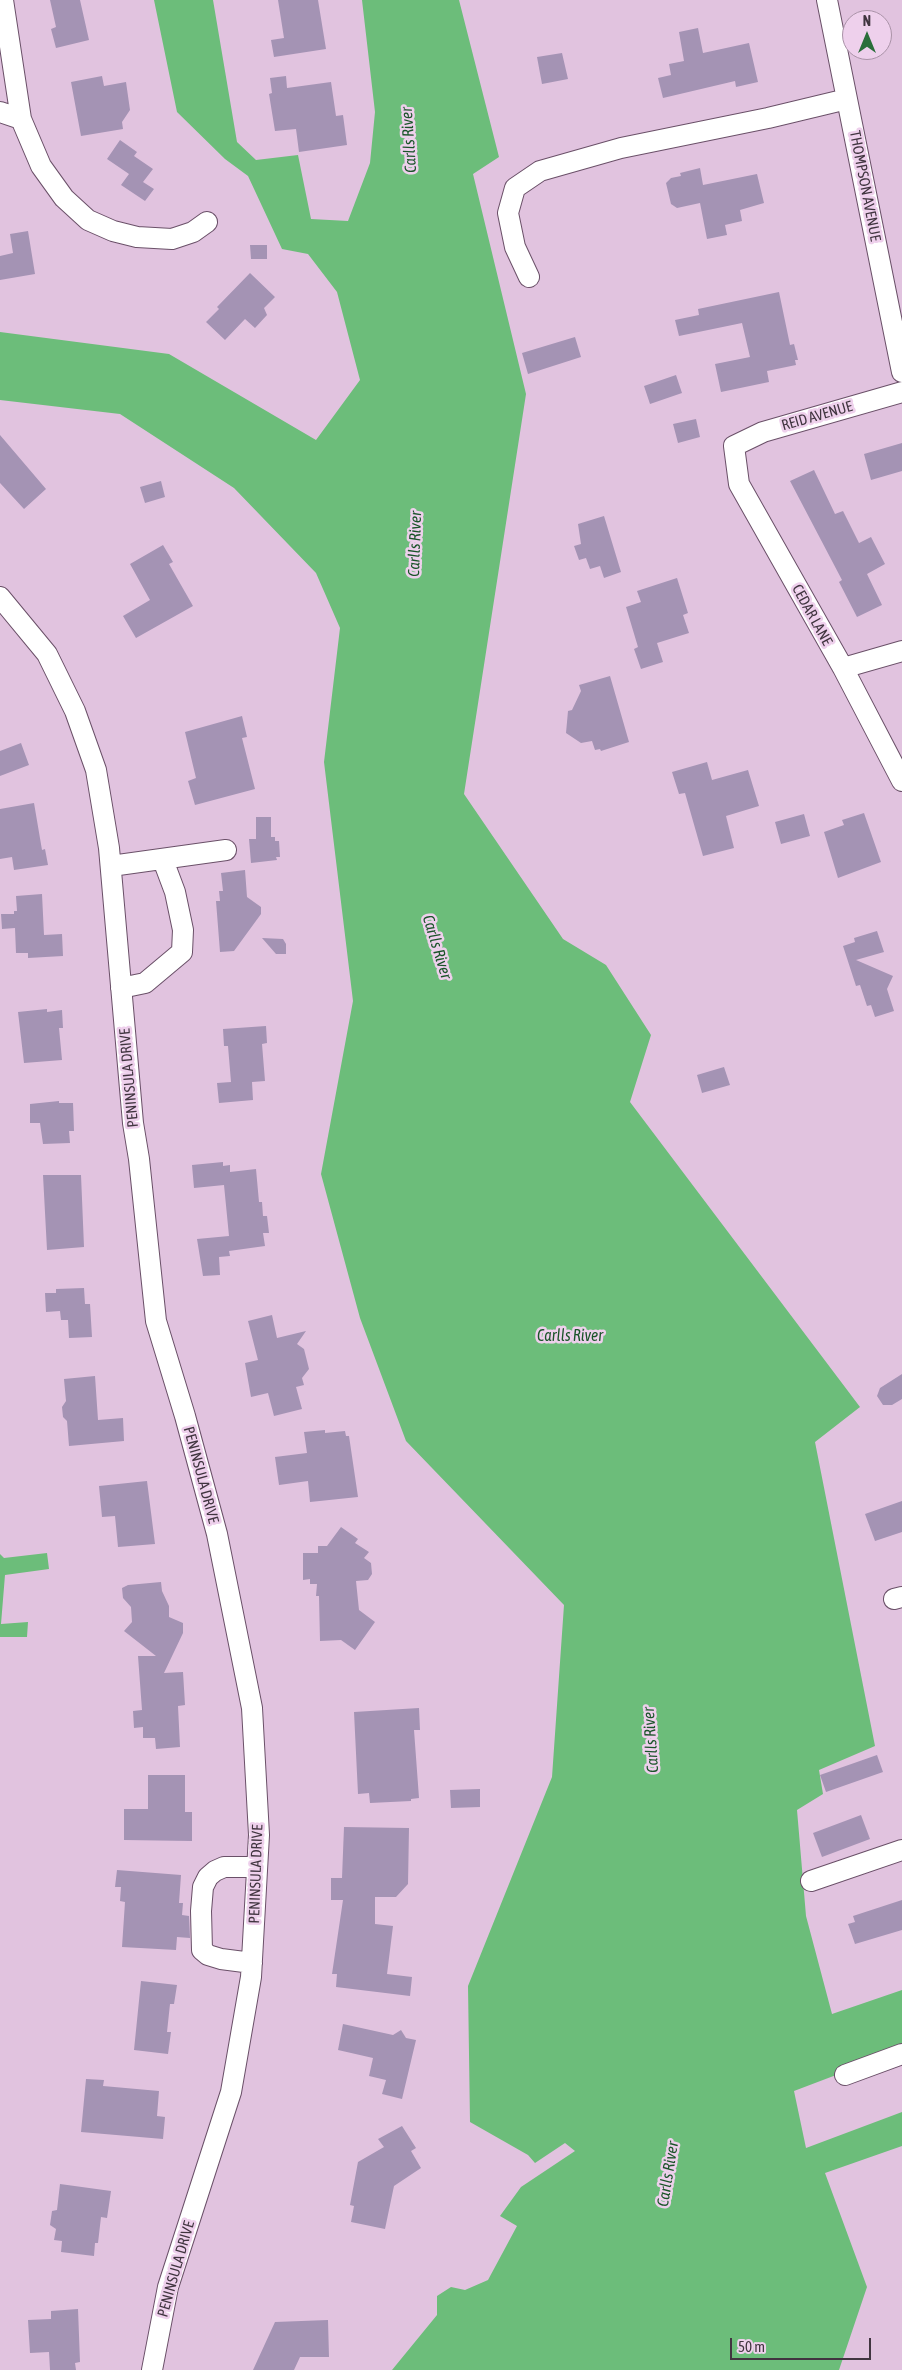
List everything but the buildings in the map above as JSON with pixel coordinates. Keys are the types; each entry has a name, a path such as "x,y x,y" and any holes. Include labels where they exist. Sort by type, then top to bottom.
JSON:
{"street":[{"path":"3,0 21,119 41,166 64,198 88,220 113,231 137,237 172,239 193,232 207,222"},
{"name":"THOMPSON AVENUE","path":"827,0 902,372"},
{"path":"529,277 515,246 508,213 515,188 540,171 621,148 768,118 847,99"},
{"path":"0,112 21,119"},
{"name":"REID AVENUE","path":"734,446 763,432 902,392"},
{"name":"CEDAR LANE","path":"734,446 739,484 843,668 902,781"},
{"name":"PENINSULA DRIVE","path":"0,598 47,654 75,711 96,770 111,866 133,1122 139,1159 156,1320 185,1416 217,1534 252,1708 259,1835 252,1963 231,2092 168,2287 152,2370"},
{"path":"843,668 902,651"},
{"path":"111,866 226,850"},
{"path":"121,988 145,983 182,952 183,930 175,892 163,860"},
{"path":"811,1881 902,1850"},
{"path":"252,1963 221,1959 208,1955 202,1950 201,1910 203,1887 208,1877 215,1871 224,1866 257,1867"},
{"path":"845,2075 902,2054"}],"water":[{"name":"Carlls River","path":"154,0 213,0 237,142 256,160 298,155 311,219 348,221 370,163 375,112 362,0 459,0 499,157 473,174 526,394 464,794 563,939 606,965 651,1035 630,1102 860,1407 815,1442 875,1746 819,1770 823,1794 797,1810 806,1916 832,2014 902,1990 902,2050 794,2091 806,2148 902,2112 902,2146 825,2173 867,2287 839,2370 392,2370 437,2315 437,2296 451,2287 465,2290 488,2280 517,2226 500,2216 521,2187 575,2151 565,2143 535,2163 528,2155 470,2122 468,1986 552,1777 564,1605 406,1441 360,1318 321,1174 353,1001 324,762 340,628 316,573 234,488 120,414 0,400 0,332 169,354 316,440 360,380 337,292 308,254 282,249 248,176 225,159 177,112"},
{"path":"47,1553 49,1569 5,1575 1,1624 28,1622 27,1637 0,1637 0,1554 4,1558"}]}
